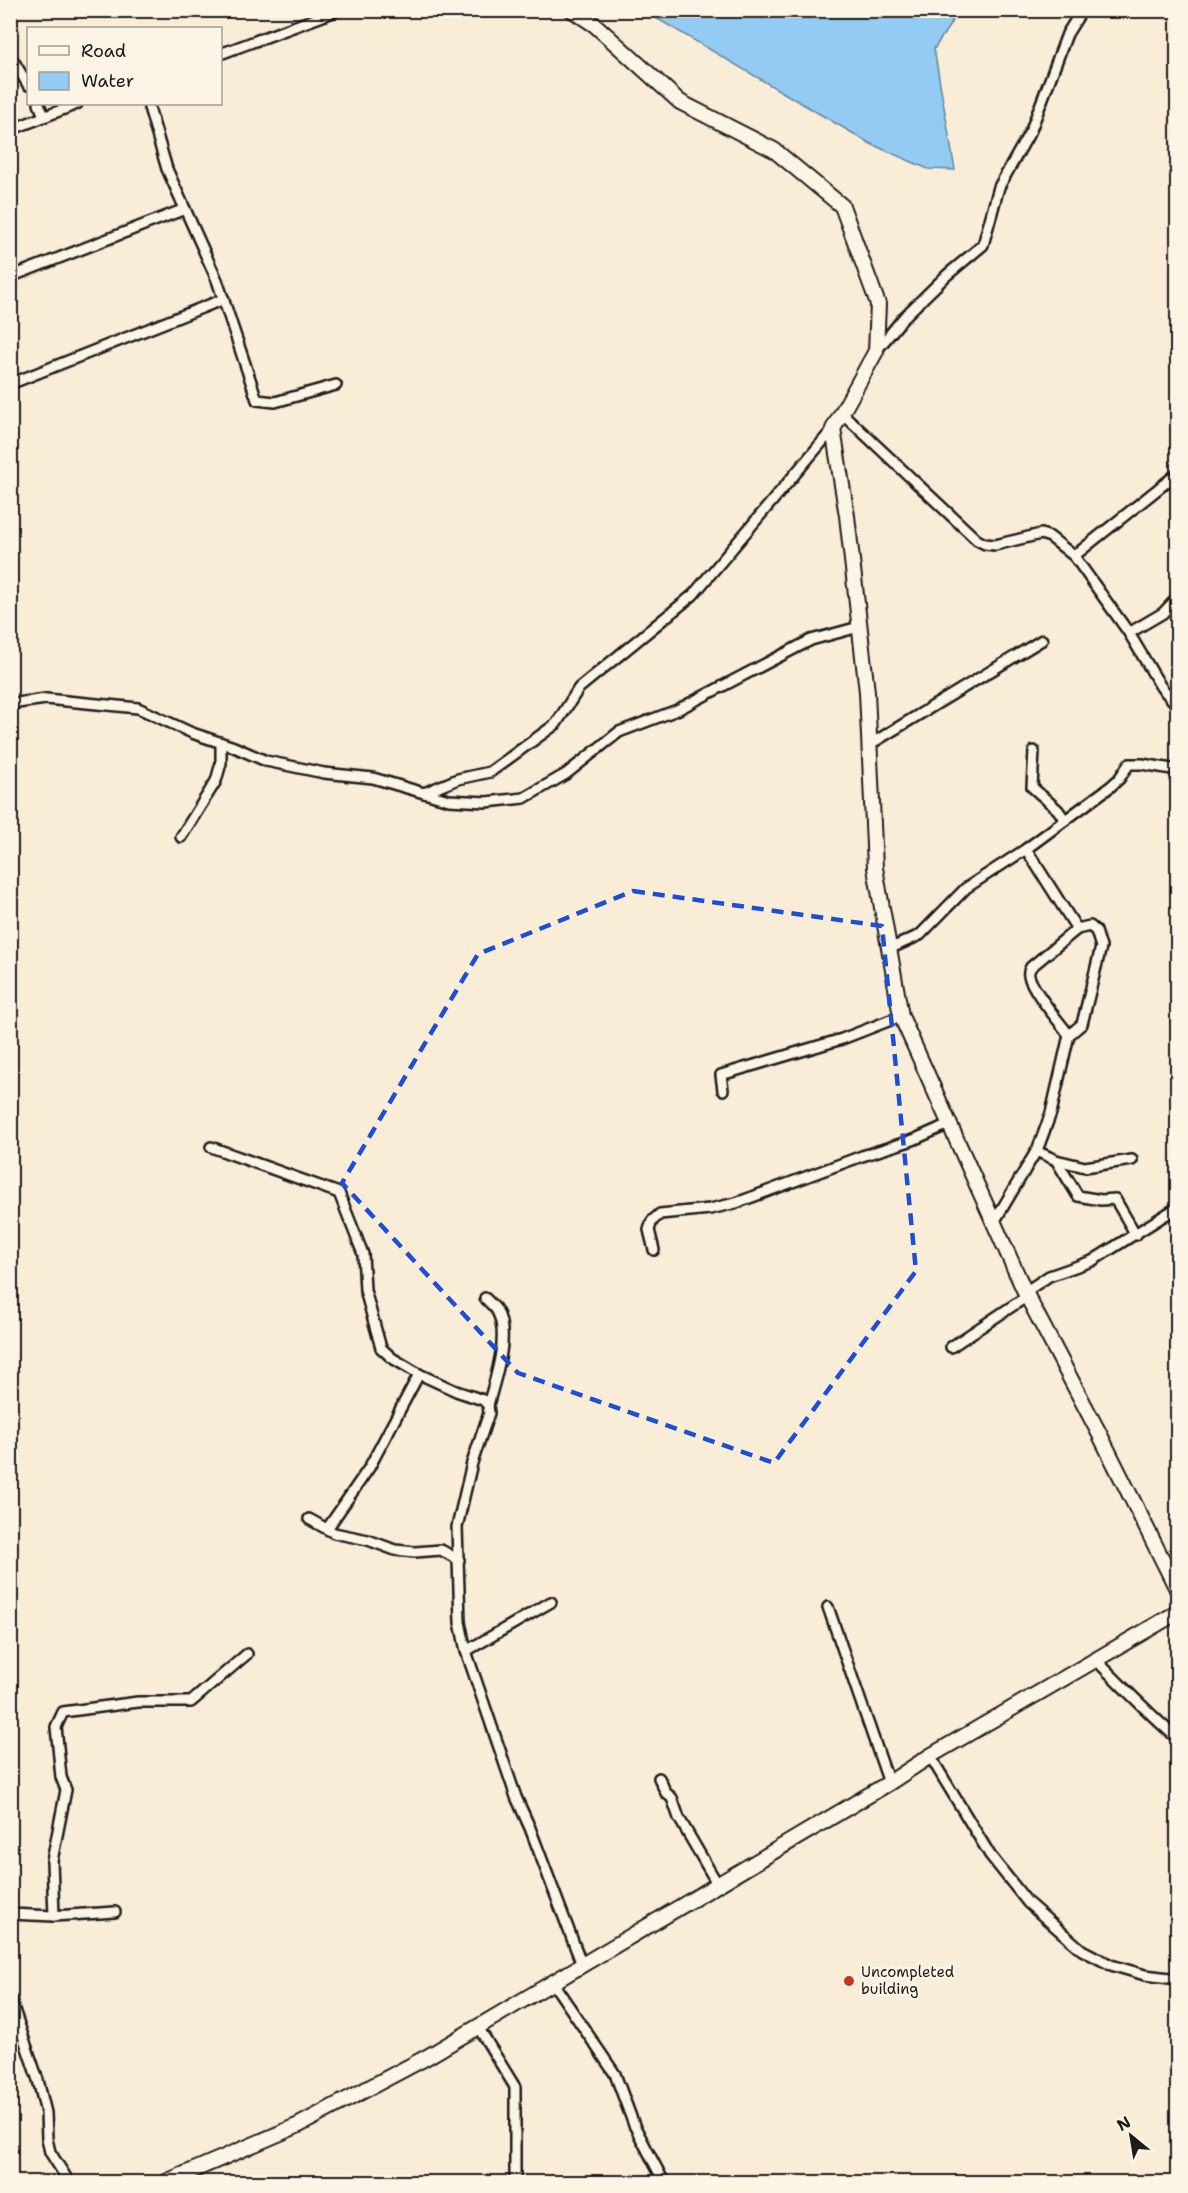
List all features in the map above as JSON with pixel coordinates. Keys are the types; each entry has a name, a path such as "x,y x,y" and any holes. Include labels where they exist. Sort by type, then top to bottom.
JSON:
{"street":[{"path":"222,53 339,10"},
{"path":"572,10 595,26 680,102 774,150 842,206 878,304 876,351"},
{"path":"424,793 489,772 556,724 579,688 693,595 833,429 876,351 904,317 947,275 983,245 999,187 1031,130 1067,34 1082,10"},
{"path":"10,55 27,83"},
{"path":"39,105 44,116"},
{"path":"10,130 74,105"},
{"path":"148,105 167,169 218,280 257,400 275,402 336,385"},
{"path":"10,277 184,208"},
{"path":"10,384 224,299"},
{"path":"843,414 977,540 995,545 1041,534 1050,537 1074,556 1129,633 1154,678 1178,706"},
{"path":"833,429 847,516 867,692 875,868 901,1016 1027,1296 1178,1591"},
{"path":"1074,556 1178,473"},
{"path":"1129,633 1164,613 1178,597"},
{"path":"10,704 46,699 138,708 192,733 266,761 324,773 373,778 449,800 486,802 524,798 566,774 619,732 676,710 811,640 859,627"},
{"path":"869,745 1042,640"},
{"path":"182,837 216,782 221,763 221,743"},
{"path":"1034,751 1032,787 1058,810 1065,820"},
{"path":"889,949 920,935 966,888 1026,849 1119,779 1129,764 1178,770"},
{"path":"1026,849 1077,929"},
{"path":"993,1224 1036,1151 1051,1113 1069,1035 1082,1024 1101,947 1096,931 1090,926 1077,929 1029,971 1029,977 1069,1035"},
{"path":"723,1090 721,1075 842,1039 901,1016"},
{"path":"654,1250 650,1230 652,1221 660,1214 710,1209 736,1203 862,1156 913,1140 949,1124"},
{"path":"211,1147 339,1193 363,1254 365,1290 381,1348 392,1358 419,1374 456,1391 483,1400 488,1405"},
{"path":"1036,1151 1056,1160 1085,1167 1132,1160"},
{"path":"1056,1160 1078,1196 1115,1199 1136,1235"},
{"path":"951,1347 1026,1297 1049,1276 1092,1261 1178,1208"},
{"path":"485,1298 496,1310 502,1332 500,1358 488,1405 489,1413 472,1463 457,1527 458,1608 466,1651 516,1797 582,1965"},
{"path":"327,1529 369,1468 419,1374"},
{"path":"309,1519 327,1529 395,1550 415,1552 441,1550 459,1560"},
{"path":"466,1651 551,1602"},
{"path":"828,1607 889,1783"},
{"path":"165,2182 299,2125 427,2057 889,1783 930,1756 1178,1612"},
{"path":"54,1916 52,1861 60,1830 66,1790 61,1778 56,1727 63,1712 138,1702 191,1702 247,1654"},
{"path":"1095,1659 1178,1739"},
{"path":"930,1756 990,1855 1036,1910 1082,1950 1111,1965 1145,1975 1178,1979"},
{"path":"658,1778 672,1798 679,1818 718,1885"},
{"path":"10,1914 54,1916 115,1912"},
{"path":"553,1983 615,2074 634,2124 664,2182"},
{"path":"10,1998 38,2080 50,2152 69,2182"},
{"path":"478,2027 515,2087 516,2182"}],"highlighted area":[{"path":"633,891 882,926 916,1271 774,1463 518,1373 342,1183 478,954"}],"water":[{"path":"644,11 959,11 934,49 955,170 928,169 871,144"}],"place":[{"name":"Uncompleted building","path":"849,1981"}]}
